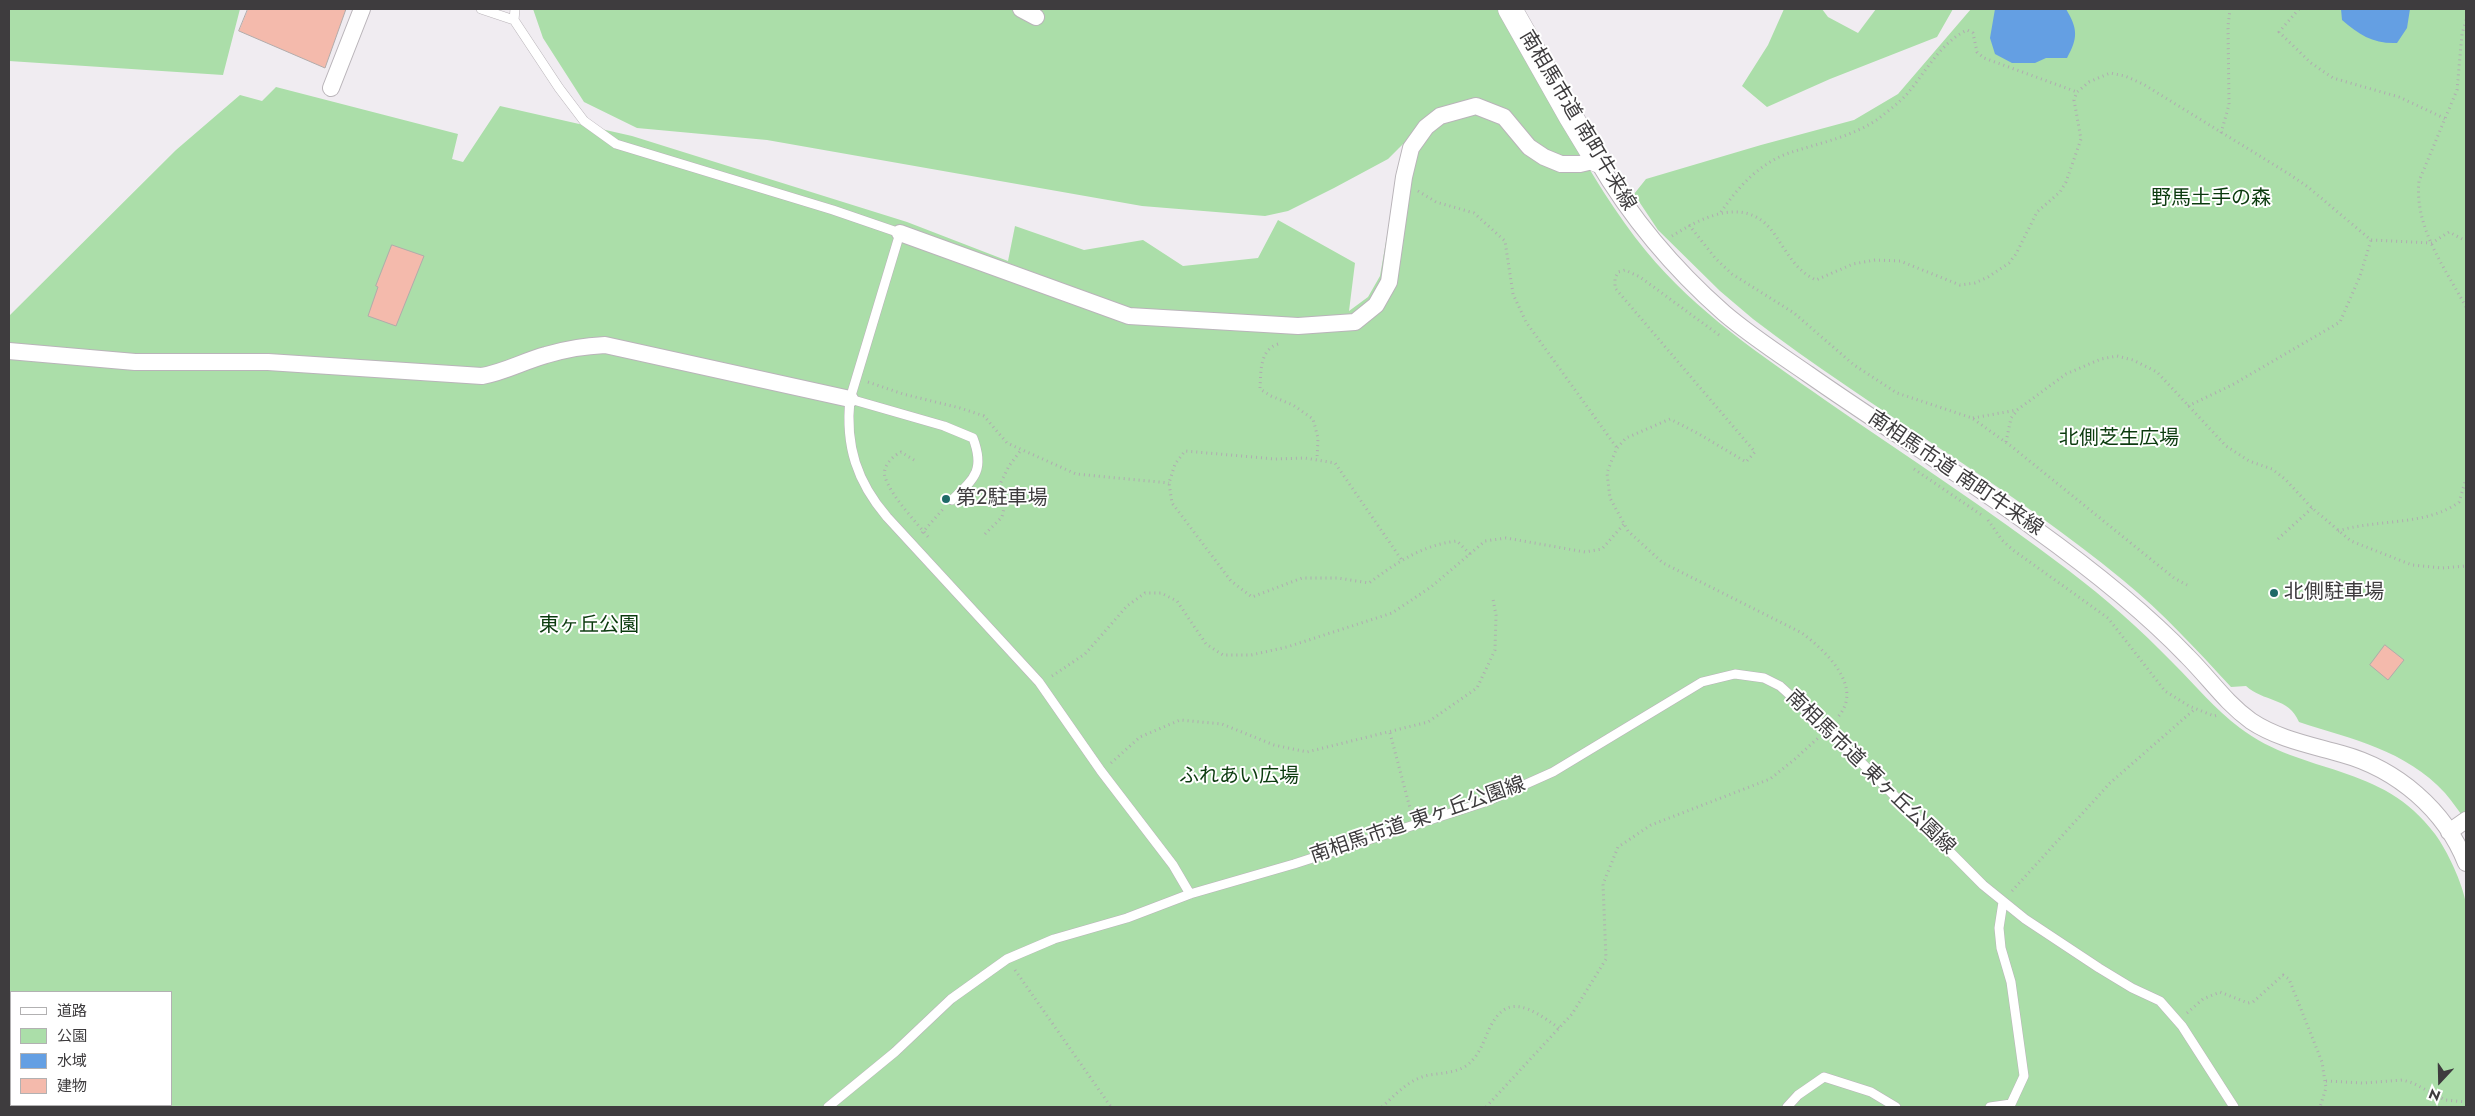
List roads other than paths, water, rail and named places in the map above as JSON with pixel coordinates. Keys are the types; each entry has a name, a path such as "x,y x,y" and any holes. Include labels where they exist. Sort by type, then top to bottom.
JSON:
{"street":[{"path":"331,88 362,9"},
{"path":"1021,9 1036,17"},
{"name":"南相馬市道 南町牛来線","path":"1510,9 1571,118 1622,201 1658,246 1694,285 1749,333 2034,527 2121,597 2186,655 2230,705 2257,725 2291,740 2347,755 2397,778 2426,801 2449,832 2466,863"},
{"path":"900,233 1129,316 1291,326 1355,322 1376,305 1390,282 1402,188 1411,148 1426,127 1440,116 1476,106 1504,117 1529,147 1544,157 1561,164 1580,164 1598,160"},
{"path":"9,351 135,362 268,362 482,376 498,373 545,355 582,346 605,345 850,399"},
{"path":"2449,832 2466,820"}],"lane":[{"path":"481,9 514,20"},
{"path":"515,9 514,20 558,88 584,121 616,144 834,210 900,233 850,399 848,418 850,438 859,475 870,498 1039,682 1101,772 1173,865 1190,894"},
{"path":"850,399 944,426 973,438 979,460 976,474 952,500"},
{"name":"南相馬市道 東ヶ丘公園線","path":"828,1107 895,1052 952,999 1007,959 1054,939 1127,918 1190,894 1285,867 1488,801 1528,784 1598,746 1702,682 1724,675 1748,674 1764,678 1780,686 1826,729 1983,886 2003,902 2052,938 2099,968 2160,1001 2179,1022 2234,1107"},
{"path":"1990,1107 2011,1104 2024,1076 2011,982 2001,948 1999,928 2003,902"},
{"path":"1787,1107 1798,1095 1824,1077 1871,1092 1896,1107"}],"water":[{"path":"1995,9 2066,9 2073,22 2075,34 2073,45 2067,58 2046,58 2035,63 2012,63 1995,54 1990,38"},
{"path":"2341,9 2410,9 2407,28 2397,43 2389,43 2367,38 2355,30 2342,20"}],"place":[{"name":"第2駐車場","path":"946,499"},
{"name":"北側駐車場","path":"2274,593"}],"park label":[{"name":"野馬土手の森","path":"2211,199"},
{"name":"北側芝生広場","path":"2119,439"},
{"name":"東ヶ丘公園","path":"589,626"},
{"name":"ふれあい広場","path":"1239,777"}]}
